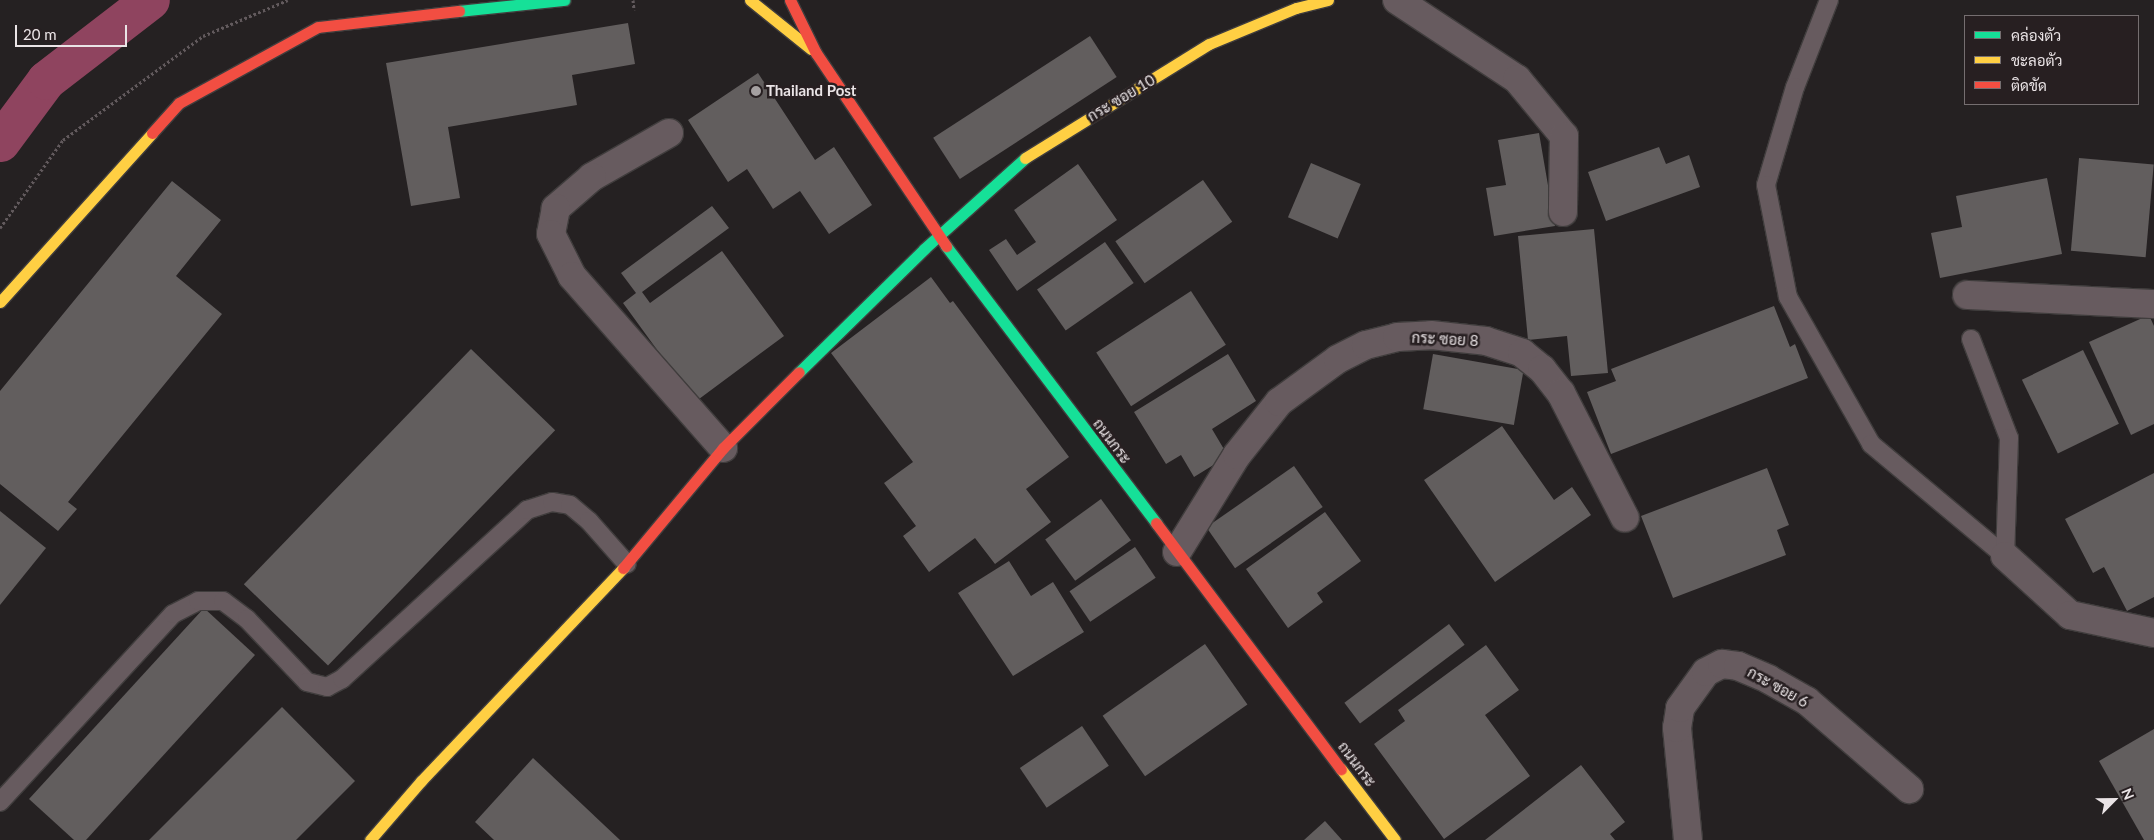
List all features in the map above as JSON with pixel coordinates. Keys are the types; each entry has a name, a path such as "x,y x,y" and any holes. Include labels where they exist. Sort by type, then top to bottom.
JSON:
{"street":[{"path":"0,302 179,103 318,28 564,0"},
{"name":"ถนนกระ","path":"750,0 816,53"},
{"name":"ถนนกระ","path":"790,0 816,53 938,235 1395,840"},
{"name":"กระ ซอย 10","path":"373,839 627,564 723,448 938,235 1030,154 1201,50 1296,8 1328,0"},
{"path":"1397,0 1517,80 1564,136 1563,212"},
{"path":"669,133 592,177 556,208 552,234 572,276 723,448"},
{"path":"1967,295 2154,304"},
{"name":"กระ ซอย 8","path":"1177,552 1237,455 1279,402 1338,359 1366,345 1397,337 1431,335 1486,341 1522,353 1542,369 1561,393 1625,518"},
{"path":"2005,556 2070,615 2154,633"},
{"name":"กระ ซอย 6","path":"1688,840 1677,728 1680,708 1706,672 1722,664 1738,666 1768,679 1807,701 1909,789"}],"lane":[{"path":"1829,0 1795,87 1766,185 1788,297 1871,444 2005,556"},
{"path":"1971,339 2009,438 2005,556"},
{"path":"0,802 174,614 198,601 223,601 247,619 307,682 328,687 342,679 527,510 552,502 570,505 589,521 627,564"}],"path":[{"path":"0,228 63,140 203,36 288,0"},
{"path":"634,0 634,10"}],"building":[{"path":"628,23 635,64 572,75 577,105 448,127 460,198 411,206 386,63"},
{"path":"1090,36 1117,77 960,179 933,138"},
{"path":"758,73 815,160 834,147 872,205 829,234 800,191 773,209 747,169 728,182 688,120"},
{"path":"1539,133 1555,226 1494,236 1486,188 1506,185 1498,140"},
{"path":"1659,147 1666,164 1689,155 1700,187 1606,221 1588,172"},
{"path":"2079,158 2154,165 2146,257 2071,251"},
{"path":"1311,163 1361,184 1338,238 1288,217"},
{"path":"1078,164 1117,220 1017,291 989,250 1006,239 1017,255 1036,242 1014,210"},
{"path":"2047,178 2062,254 1940,278 1931,233 1962,227 1956,196"},
{"path":"1203,180 1232,222 1145,283 1115,241"},
{"path":"172,181 221,220 176,276 222,314 68,502 77,509 58,531 0,484 0,391"},
{"path":"712,206 729,228 642,292 650,303 722,251 784,336 695,402 623,303 636,293 621,273"},
{"path":"1594,229 1608,373 1571,376 1567,336 1528,340 1518,236"},
{"path":"1105,242 1134,283 1066,331 1037,290"},
{"path":"931,277 950,303 953,301 1069,457 1026,489 1051,522 995,564 975,538 929,572 903,536 916,526 884,483 913,462 831,353"},
{"path":"1191,291 1226,345 1131,406 1096,353"},
{"path":"1774,306 1790,347 1795,344 1808,378 1611,454 1587,392 1616,381 1611,369"},
{"path":"2149,315 2154,326 2154,424 2131,435 2089,342"},
{"path":"471,349 555,430 328,665 244,584"},
{"path":"2083,350 2119,424 2058,454 2022,380"},
{"path":"1228,354 1256,401 1212,429 1228,456 1194,477 1181,455 1166,464 1134,412"},
{"path":"1433,354 1524,370 1514,425 1423,409"},
{"path":"1502,426 1554,500 1572,487 1591,515 1495,582 1424,480"},
{"path":"1294,466 1323,507 1235,568 1206,527"},
{"path":"1767,468 1789,525 1777,530 1786,555 1673,598 1641,516"},
{"path":"2154,473 2154,597 2127,611 2104,567 2093,573 2065,519"},
{"path":"1101,499 1131,540 1075,581 1045,540"},
{"path":"0,511 46,548 0,605"},
{"path":"1325,512 1361,561 1317,593 1323,602 1288,628 1246,569"},
{"path":"1135,547 1156,578 1090,622 1070,591"},
{"path":"1009,561 1031,596 1053,582 1084,632 1013,676 958,593"},
{"path":"204,608 255,655 86,840 74,840 29,799"},
{"path":"1449,624 1465,645 1360,724 1344,703"},
{"path":"1205,644 1247,705 1145,776 1103,716"},
{"path":"1486,645 1519,690 1485,715 1530,776 1444,839 1374,744 1405,721 1398,710"},
{"path":"282,707 355,781 296,840 149,840"},
{"path":"1082,726 1109,766 1047,808 1020,768"},
{"path":"2154,729 2154,840 2144,840 2099,761"},
{"path":"533,758 620,840 494,840 475,822"},
{"path":"1581,765 1625,822 1610,834 1615,840 1485,840"},
{"path":"1325,821 1342,840 1304,840"}],"waterway":[{"path":"0,142 46,80 150,0"}],"traffic: fast":[{"path":"459,11 564,0"},
{"path":"799,372 924,249 1025,158"},
{"path":"946,246 1156,523"}],"traffic: slow":[{"path":"750,0 811,49"},
{"path":"1025,158 1209,44 1296,8 1328,0"},
{"path":"0,302 152,133"},
{"path":"370,840 421,781 623,568"},
{"path":"1341,769 1395,840"}],"traffic: jam":[{"path":"790,0 816,53 946,246"},
{"path":"152,133 179,103 318,27 459,11"},
{"path":"623,568 723,448 799,372"},
{"path":"1156,523 1341,769"}],"place":[{"name":"Thailand Post","path":"756,91"}]}
